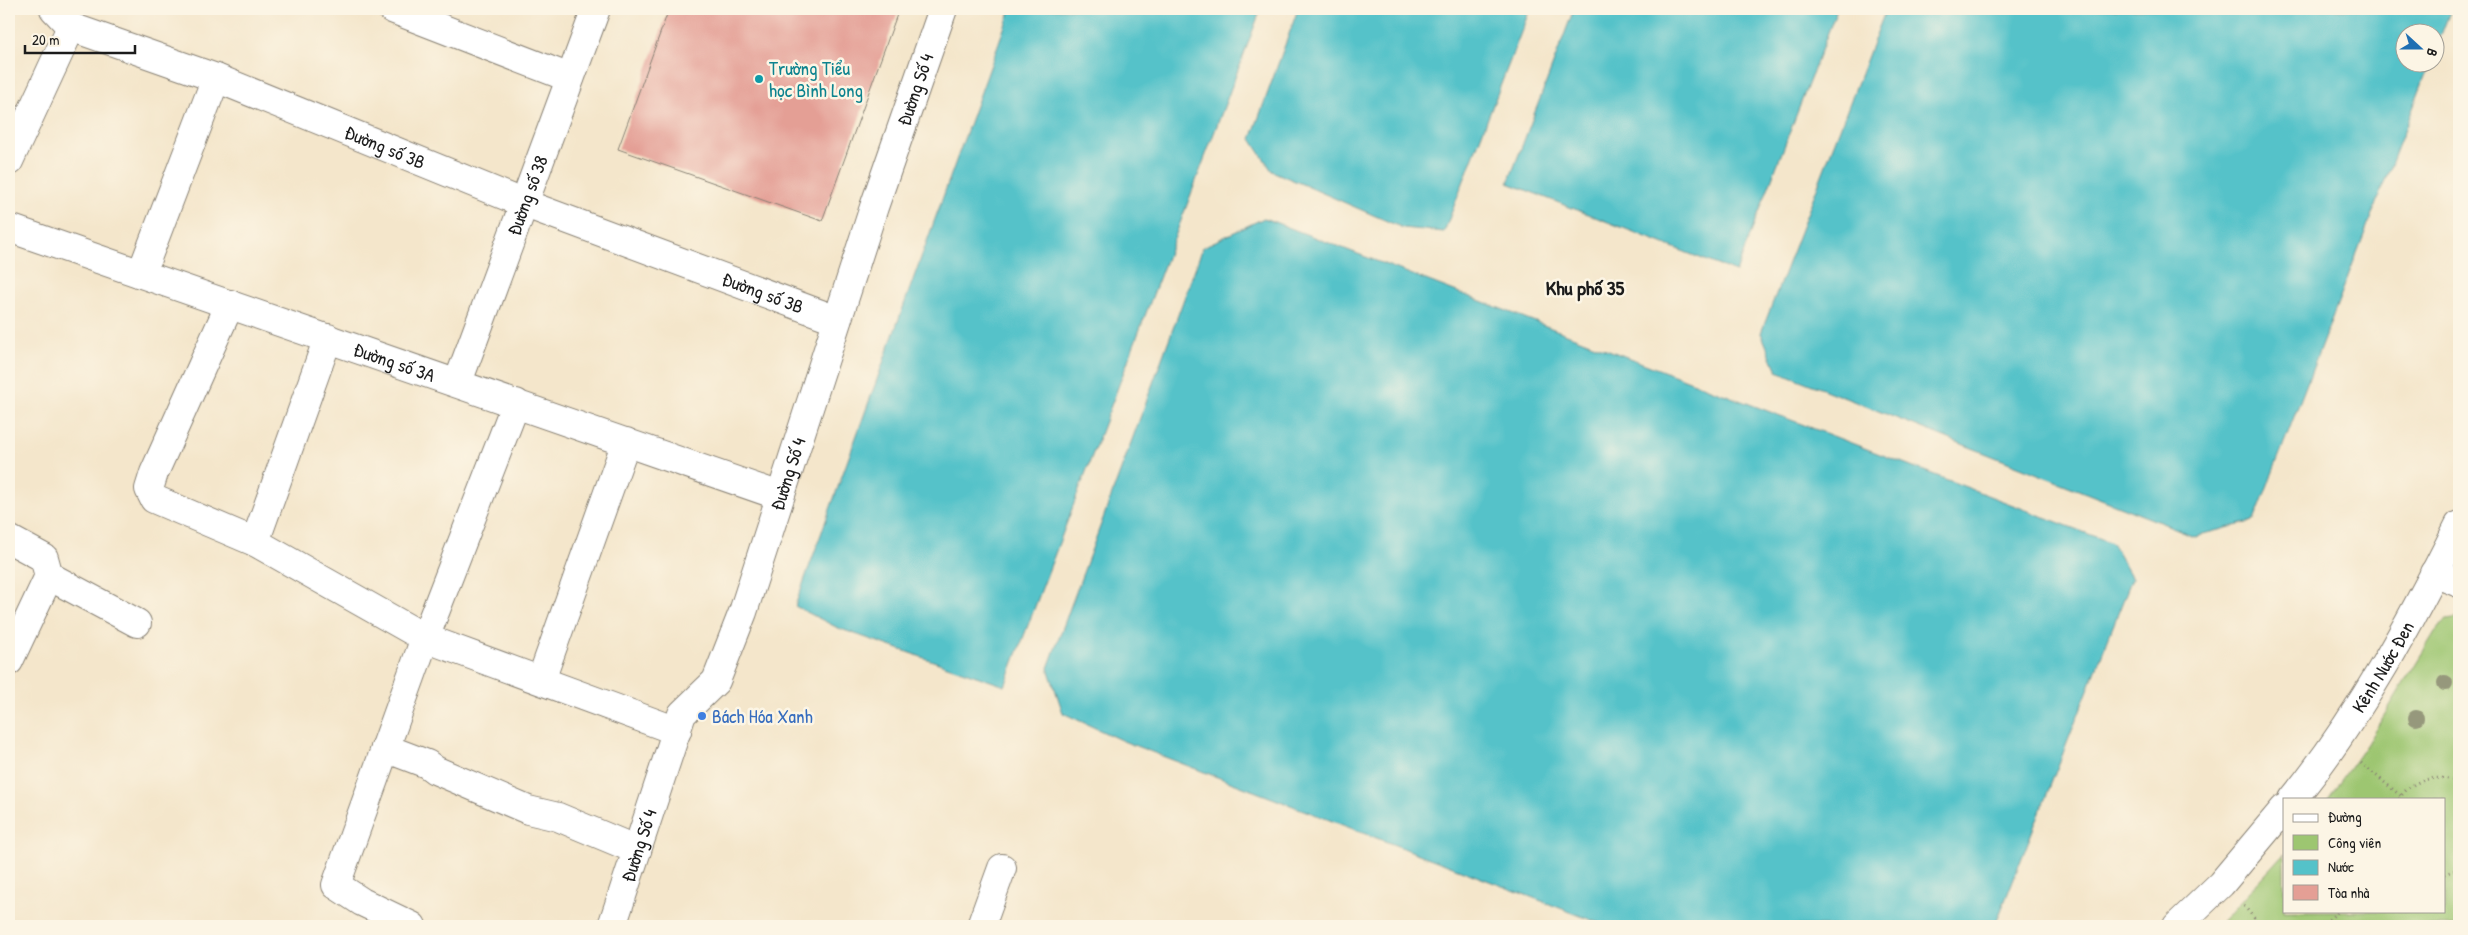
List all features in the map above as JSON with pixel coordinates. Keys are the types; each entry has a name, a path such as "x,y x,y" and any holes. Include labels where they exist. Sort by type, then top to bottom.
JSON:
{"street":[{"path":"392,9 570,78"},
{"name":"Đường số 38","path":"458,382 596,9"},
{"name":"Đường Số 4","path":"612,926 682,714 716,682 743,612 837,320 943,9"},
{"name":"Đường số 3B","path":"9,161 62,18 216,78 523,203 837,320"},
{"path":"141,274 216,78"},
{"name":"Đường số 3A","path":"9,228 458,382 780,496"},
{"path":"230,304 154,473 149,489 154,499 255,542 425,638 677,731"},
{"path":"255,542 328,338"},
{"path":"412,926 362,902 336,885 425,638 516,403"},
{"path":"541,680 626,442"},
{"name":"Kênh Nước Đen","path":"2294,798 2333,745 2375,681 2459,525"},
{"path":"9,538 44,558 49,576 9,661"},
{"path":"2434,573 2459,583"},
{"path":"49,576 137,622"},
{"path":"385,748 427,764 435,770 528,810 558,817 637,850"},
{"path":"2177,926 2221,884 2283,810"},
{"path":"981,926 1002,868"}],"path":[{"path":"2359,761 2400,797 2413,785 2428,779 2444,778 2459,782"},
{"path":"2446,873 2459,869"},
{"path":"2237,899 2261,926"},
{"path":"2321,926 2338,912"}],"green space":[{"path":"2459,618 2459,926 2218,926 2283,855 2283,912 2446,912 2446,798 2329,798 2366,745 2438,627 2447,620"}],"water":[{"path":"1011,9 1261,9 1005,686 838,628 795,606"},
{"path":"1298,9 1530,9 1444,232 1403,228 1272,171 1251,139"},
{"path":"1574,9 1837,9 1736,272 1508,183"},
{"path":"1886,9 2451,9 2446,22 2396,22 2396,72 2427,72 2254,521 2195,536 1777,371 1761,333"},
{"path":"1264,218 2112,543 2132,578 1995,926 1607,926 1123,741 1063,713 1048,668 1203,247"}],"building":[{"name":"Trường Tiểu học Bình Long","path":"669,9 899,9 822,221 618,149"}],"place":[{"name":"Trường Tiểu học Bình Long","path":"759,79"},
{"name":"Bách Hóa Xanh","path":"702,716"}],"district":[{"name":"Khu phố 35","path":"1585,288"}]}
